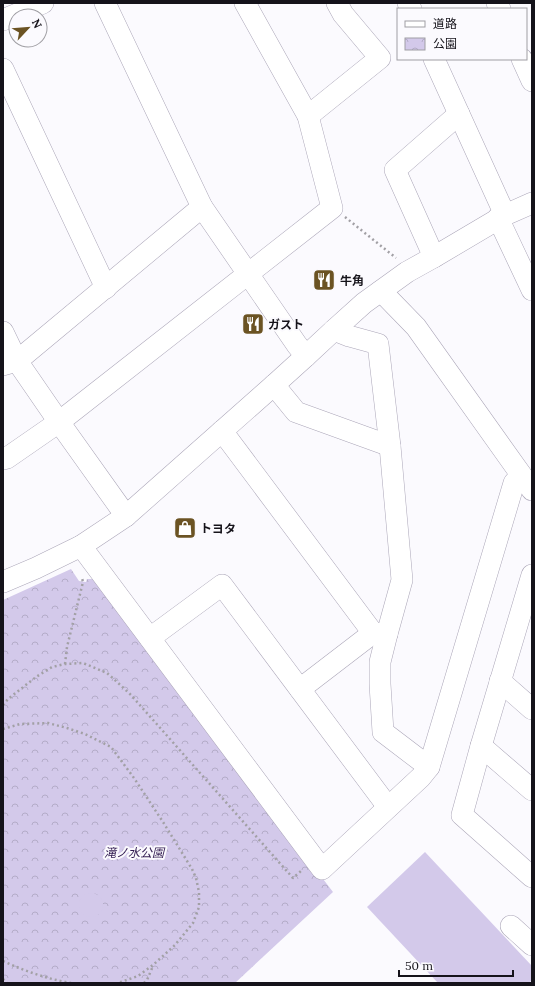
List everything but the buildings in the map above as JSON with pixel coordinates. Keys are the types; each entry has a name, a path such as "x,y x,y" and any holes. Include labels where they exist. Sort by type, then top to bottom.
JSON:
{"street":[{"path":"3,20 43,3"},
{"path":"105,3 202,207 306,356"},
{"path":"3,459 7,458 59,422 332,208 308,116 244,3"},
{"path":"308,116 380,58 343,14 338,3"},
{"path":"434,60 530,281"},
{"path":"522,60 532,81"},
{"path":"3,70 106,288"},
{"path":"434,257 395,170 459,114"},
{"path":"3,582 36,568 80,546 126,516 364,304 407,272 502,217 532,203"},
{"path":"10,363 106,288 202,207"},
{"path":"381,291 416,327 526,482"},
{"path":"334,330 378,344 390,446 402,580 380,634 380,684 383,732 429,767"},
{"path":"3,332 10,363 59,422 126,516"},
{"path":"274,385 296,412 390,446"},
{"path":"222,431 366,622 380,634"},
{"path":"80,546 322,869 421,777 429,767 514,483 526,482"},
{"path":"532,575 462,815 532,877"},
{"path":"150,638 222,585 388,807"},
{"path":"300,688 380,634"},
{"path":"500,681 532,709"},
{"path":"481,746 532,790"},
{"path":"511,926 532,945"}],"path":[{"path":"332,208 399,260"},
{"path":"65,664 67,647 83,582"},
{"path":"3,705 8,699 36,677 52,667 65,664 83,663 107,673 131,695 293,878 302,869"},
{"path":"3,729 20,724 48,723 85,734 111,747 134,778 192,869 196,878 199,892 198,907 193,923 175,945 153,965 138,976 118,983"},
{"path":"3,961 44,977 71,983"},
{"path":"144,983 147,980 153,965"},
{"path":"3,979 7,983"}],"green space":[{"name":"滝ノ水公園","path":"71,569 79,581 86,582 87,579 93,579 316,877 320,875 333,892 235,983 3,983 3,600"},
{"path":"425,852 532,966 532,980 529,983 438,983 367,907"},
{"path":"91,893 99,897 103,905 99,913 91,917 83,913 79,905 83,897"}],"place":[{"name":"牛角","path":"324,280"},
{"name":"ガスト","path":"253,324"},
{"name":"トヨタ","path":"185,528"}]}
